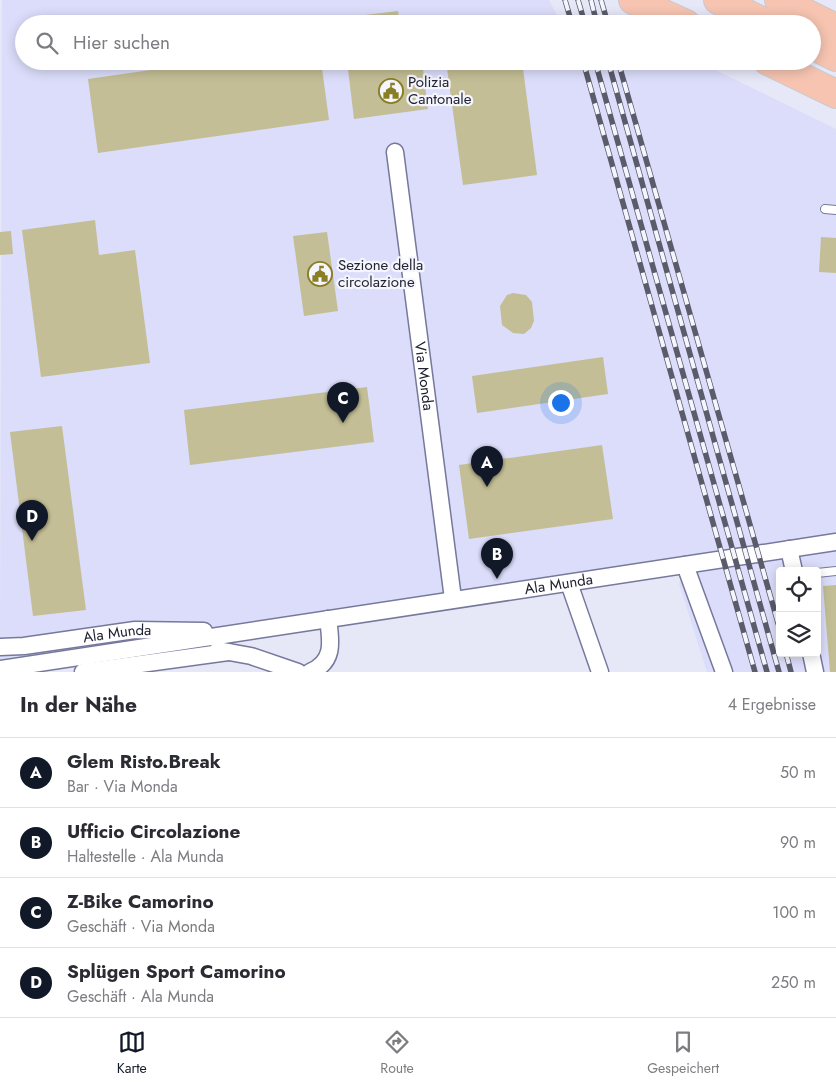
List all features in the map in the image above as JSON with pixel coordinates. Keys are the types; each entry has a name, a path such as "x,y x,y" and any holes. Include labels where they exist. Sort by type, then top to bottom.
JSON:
{"highway":[{"path":"633,0 666,15"},
{"path":"718,0 749,15"},
{"path":"779,0 810,15"},
{"path":"821,21 836,28"},
{"path":"821,50 836,57"},
{"path":"787,70 836,94"}],"street":[{"name":"Via Monda","path":"395,152 453,600"},
{"name":"Ala Munda","path":"0,669 836,542"},
{"path":"789,549 793,567"},
{"path":"685,565 724,672"},
{"path":"569,583 600,672"},
{"path":"310,672 322,665 329,656 331,640 328,619"},
{"name":"Ala Munda","path":"0,647 24,646 135,630 162,628 233,633"},
{"name":"Ala Munda","path":"166,644 264,659 298,672"},
{"name":"Ala Munda","path":"83,672 228,652"},
{"path":"812,657 815,672"}],"lane":[{"path":"825,209 836,210"},
{"path":"821,573 836,571"}],"shaded area":[{"path":"2,0 549,0 557,15 15,15 15,70 715,70 836,129 836,672 707,672 679,584 684,565 0,669"}],"building":[{"path":"398,11 399,15 365,15"},
{"path":"150,70 322,70 329,120 98,153 88,79"},
{"path":"348,70 423,70 428,109 354,119"},
{"path":"447,70 523,70 537,175 463,185"},
{"path":"95,220 99,255 135,250 150,363 41,377 22,230"},
{"path":"11,231 13,254 0,255 0,232"},
{"path":"327,232 338,311 304,316 293,236"},
{"path":"821,237 836,238 836,273 819,272"},
{"path":"513,293 526,295 532,302 534,321 531,328 524,334 513,333 502,325 500,306 507,295"},
{"path":"603,357 608,394 477,413 472,376"},
{"path":"367,387 374,442 190,465 184,410"},
{"path":"62,426 86,610 33,616 10,432"},
{"path":"602,445 613,519 469,539 459,465"},
{"path":"836,585 836,672 830,672 823,586"}],"railway":[{"path":"565,0 569,15"},
{"path":"578,0 582,15"},
{"path":"591,0 595,15"},
{"path":"601,0 605,15"},
{"path":"586,70 755,672"},
{"path":"598,70 767,672"},
{"path":"611,70 779,672"},
{"path":"621,70 776,616"},
{"path":"787,657 791,672"}],"place":[{"name":"Polizia Cantonale","path":"391,91"},
{"name":"Sezione della circolazione","path":"320,274"},
{"name":"Z-Bike Camorino","path":"343,423"},
{"name":"Glem Risto.Break","path":"487,487"},
{"name":"Splügen Sport Camorino","path":"32,541"},
{"name":"Ufficio Circolazione","path":"497,579"}]}
